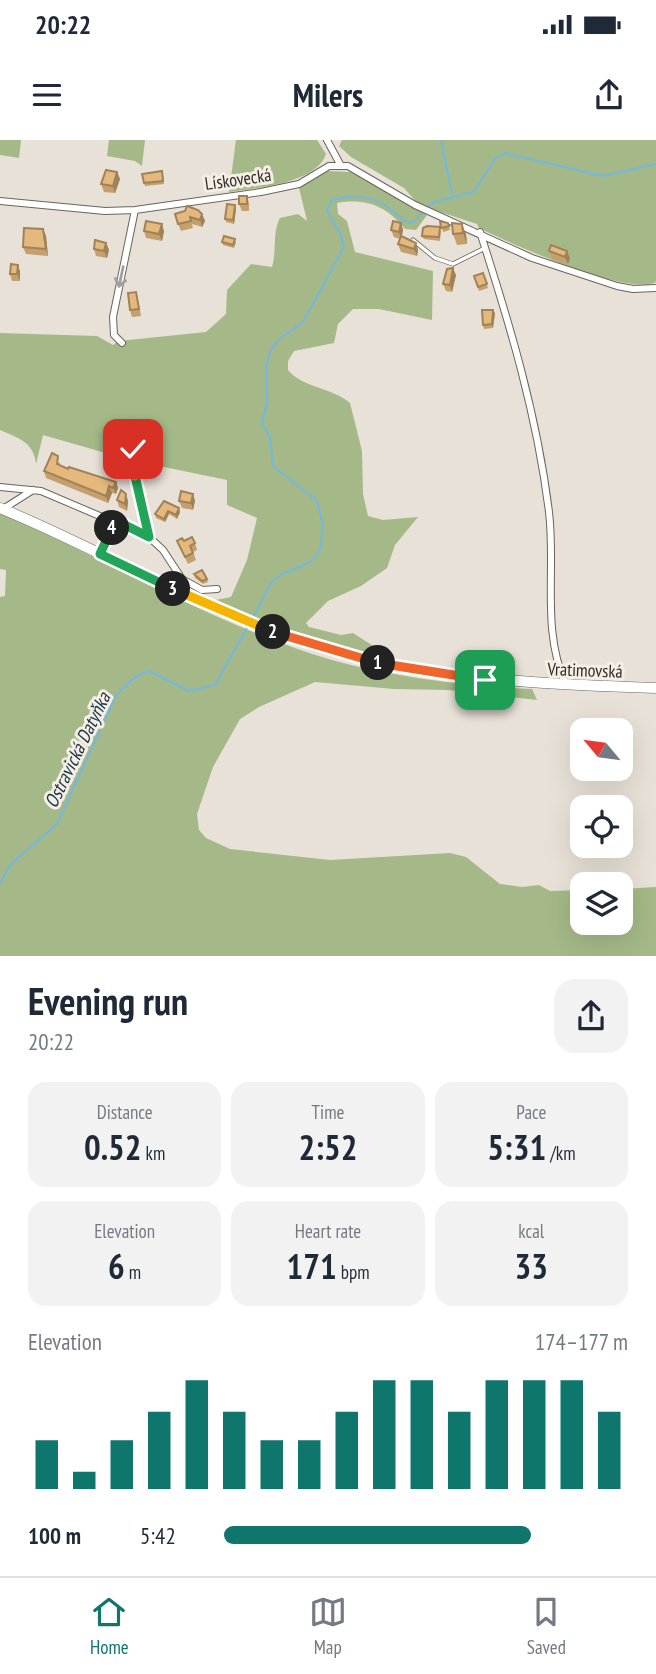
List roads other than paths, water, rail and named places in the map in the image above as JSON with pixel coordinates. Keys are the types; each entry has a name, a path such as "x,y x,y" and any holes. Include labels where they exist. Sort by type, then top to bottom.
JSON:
{"main road":[{"name":"Vratimovská","path":"2,508 176,591 287,637 345,655 454,676 566,685 656,688"}],"street":[{"path":"327,140 341,166 348,166 415,205 480,232 532,258 617,286 656,288"},
{"name":"Lískovecká","path":"0,201 105,211 135,210 299,184 330,166 341,166"},
{"path":"122,343 114,335 113,317 135,210"},
{"path":"480,232 516,343 537,426 553,561 550,632 556,663 566,685"},
{"path":"133,449 135,481 149,537"},
{"path":"0,487 33,490 115,520 149,537 163,550 182,579 202,590 217,589"},
{"path":"2,508 33,490"},
{"path":"100,554 115,520"}],"lane":[{"path":"413,240 435,258 453,264 485,248"}],"waterway":[{"path":"441,140 452,194"},
{"name":"Ostravická Datyňka","path":"427,208 434,202 474,192 494,160 504,153 603,176 656,164"},
{"name":"Ostravická Datyňka","path":"252,620 271,583 282,574 311,562 320,550 323,525 317,501 273,466 270,437 262,423 267,402 266,367 270,352 278,340 303,322 344,247 340,233 327,211 331,201 345,197 369,199 383,204 402,219 412,223 423,212"},
{"name":"Ostravická Datyňka","path":"0,883 11,864 57,824 116,695 135,677 149,671 189,691 215,685 247,628"}]}
